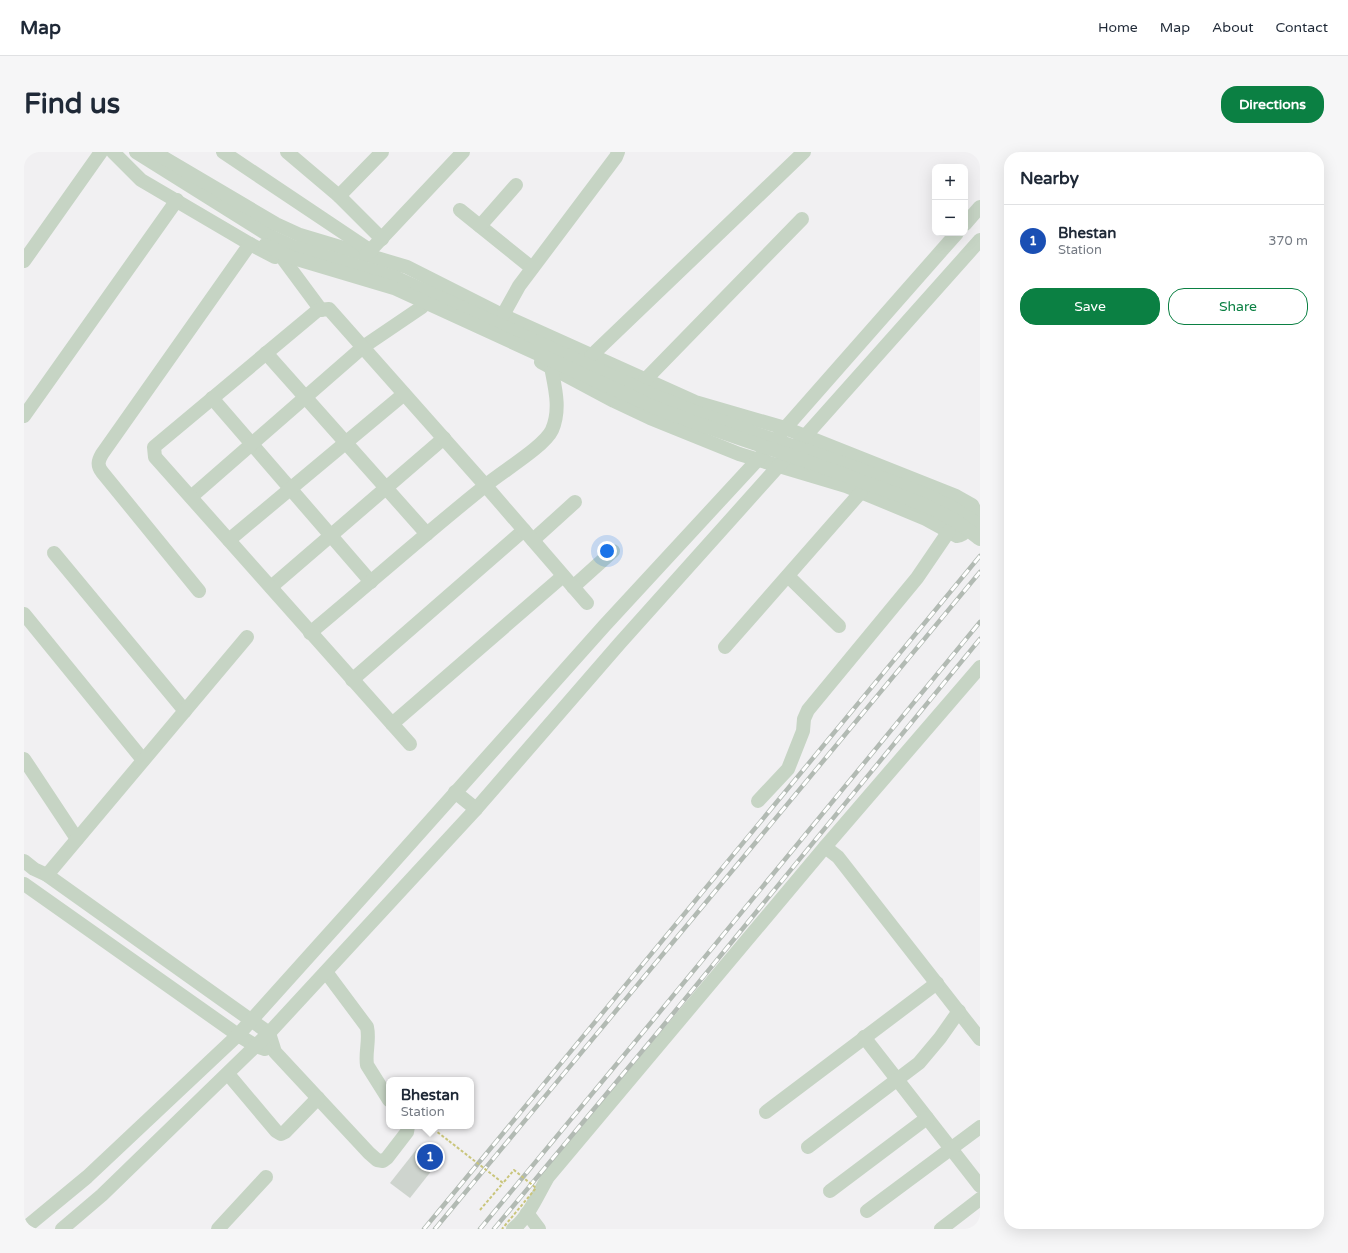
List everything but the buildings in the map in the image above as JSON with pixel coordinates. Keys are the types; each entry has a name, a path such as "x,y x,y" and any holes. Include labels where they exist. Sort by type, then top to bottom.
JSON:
{"street":[{"path":"24,261 101,152"},
{"path":"113,152 142,180 250,244 284,260 395,295 551,367 614,401 650,418 739,454 861,492 926,519 957,536 966,532 975,511 972,505 956,496 785,428 696,402 502,315 407,268 369,253 300,235 276,224 154,152"},
{"path":"113,152 154,178 268,241 294,247 397,278 660,398 696,413 833,460 921,493 950,506 969,517 980,526"},
{"path":"136,152 290,257 394,288 656,408 829,469 917,502 946,515 980,539"},
{"path":"223,152 369,253"},
{"path":"286,152 339,196 382,239"},
{"path":"339,196 382,152"},
{"path":"369,253 463,152"},
{"path":"490,338 519,286 616,157 618,152"},
{"path":"591,356 804,152"},
{"path":"480,226 516,185"},
{"path":"24,416 177,200"},
{"path":"968,221 980,207"},
{"path":"460,210 532,268"},
{"path":"645,380 802,219"},
{"path":"24,1229 87,1177 238,1034 605,625 758,460 954,236"},
{"path":"62,1229 102,1195 228,1074 326,972 476,809 620,643 980,240"},
{"path":"200,591 102,472 98,466 98,462 102,454 250,244"},
{"path":"284,260 321,310"},
{"path":"191,497 363,348 422,307"},
{"path":"410,744 155,457 154,447 318,310 329,309 444,438 587,603"},
{"path":"266,353 427,534"},
{"path":"310,633 485,485 544,442 552,430 558,402 551,367"},
{"path":"229,540 404,394"},
{"path":"212,398 371,582"},
{"path":"271,588 444,438"},
{"path":"725,647 861,492"},
{"path":"352,680 528,535 575,502"},
{"path":"758,800 788,768 803,731 804,719 808,710 917,578 949,531"},
{"path":"573,587 613,551"},
{"path":"54,553 185,711"},
{"path":"392,724 563,576"},
{"path":"788,576 839,626"},
{"path":"24,614 143,760"},
{"path":"47,875 247,637"},
{"path":"539,1229 521,1224 548,1177 825,847 980,667"},
{"path":"24,759 77,839"},
{"path":"455,792 476,809"},
{"path":"825,847 838,857 980,1039"},
{"path":"27,869 47,875 269,1033 275,1052 377,1160 383,1161 387,1158 407,1132 408,1129"},
{"path":"24,884 238,1034 256,1046 275,1052"},
{"path":"326,972 367,1028 369,1038 366,1059 367,1064 386,1095"},
{"path":"766,1112 937,983"},
{"path":"808,1148 919,1063 959,1012"},
{"path":"864,1037 980,1186"},
{"path":"228,1074 276,1131 281,1134 286,1132 318,1098"},
{"path":"830,1191 927,1118"},
{"path":"867,1212 980,1127"},
{"path":"130,1136 146,1153"},
{"path":"218,1229 266,1177"},
{"path":"941,1229 980,1199"}],"path":[{"path":"433,1129 503,1183"},
{"path":"480,1210 514,1170 536,1188 502,1229"}],"railway":[{"path":"424,1229 980,556"},
{"path":"435,1229 980,572"},
{"path":"480,1229 980,622"},
{"path":"494,1229 658,1032 980,639"}],"place":[{"name":"Bhestan","path":"430,1157"}]}
